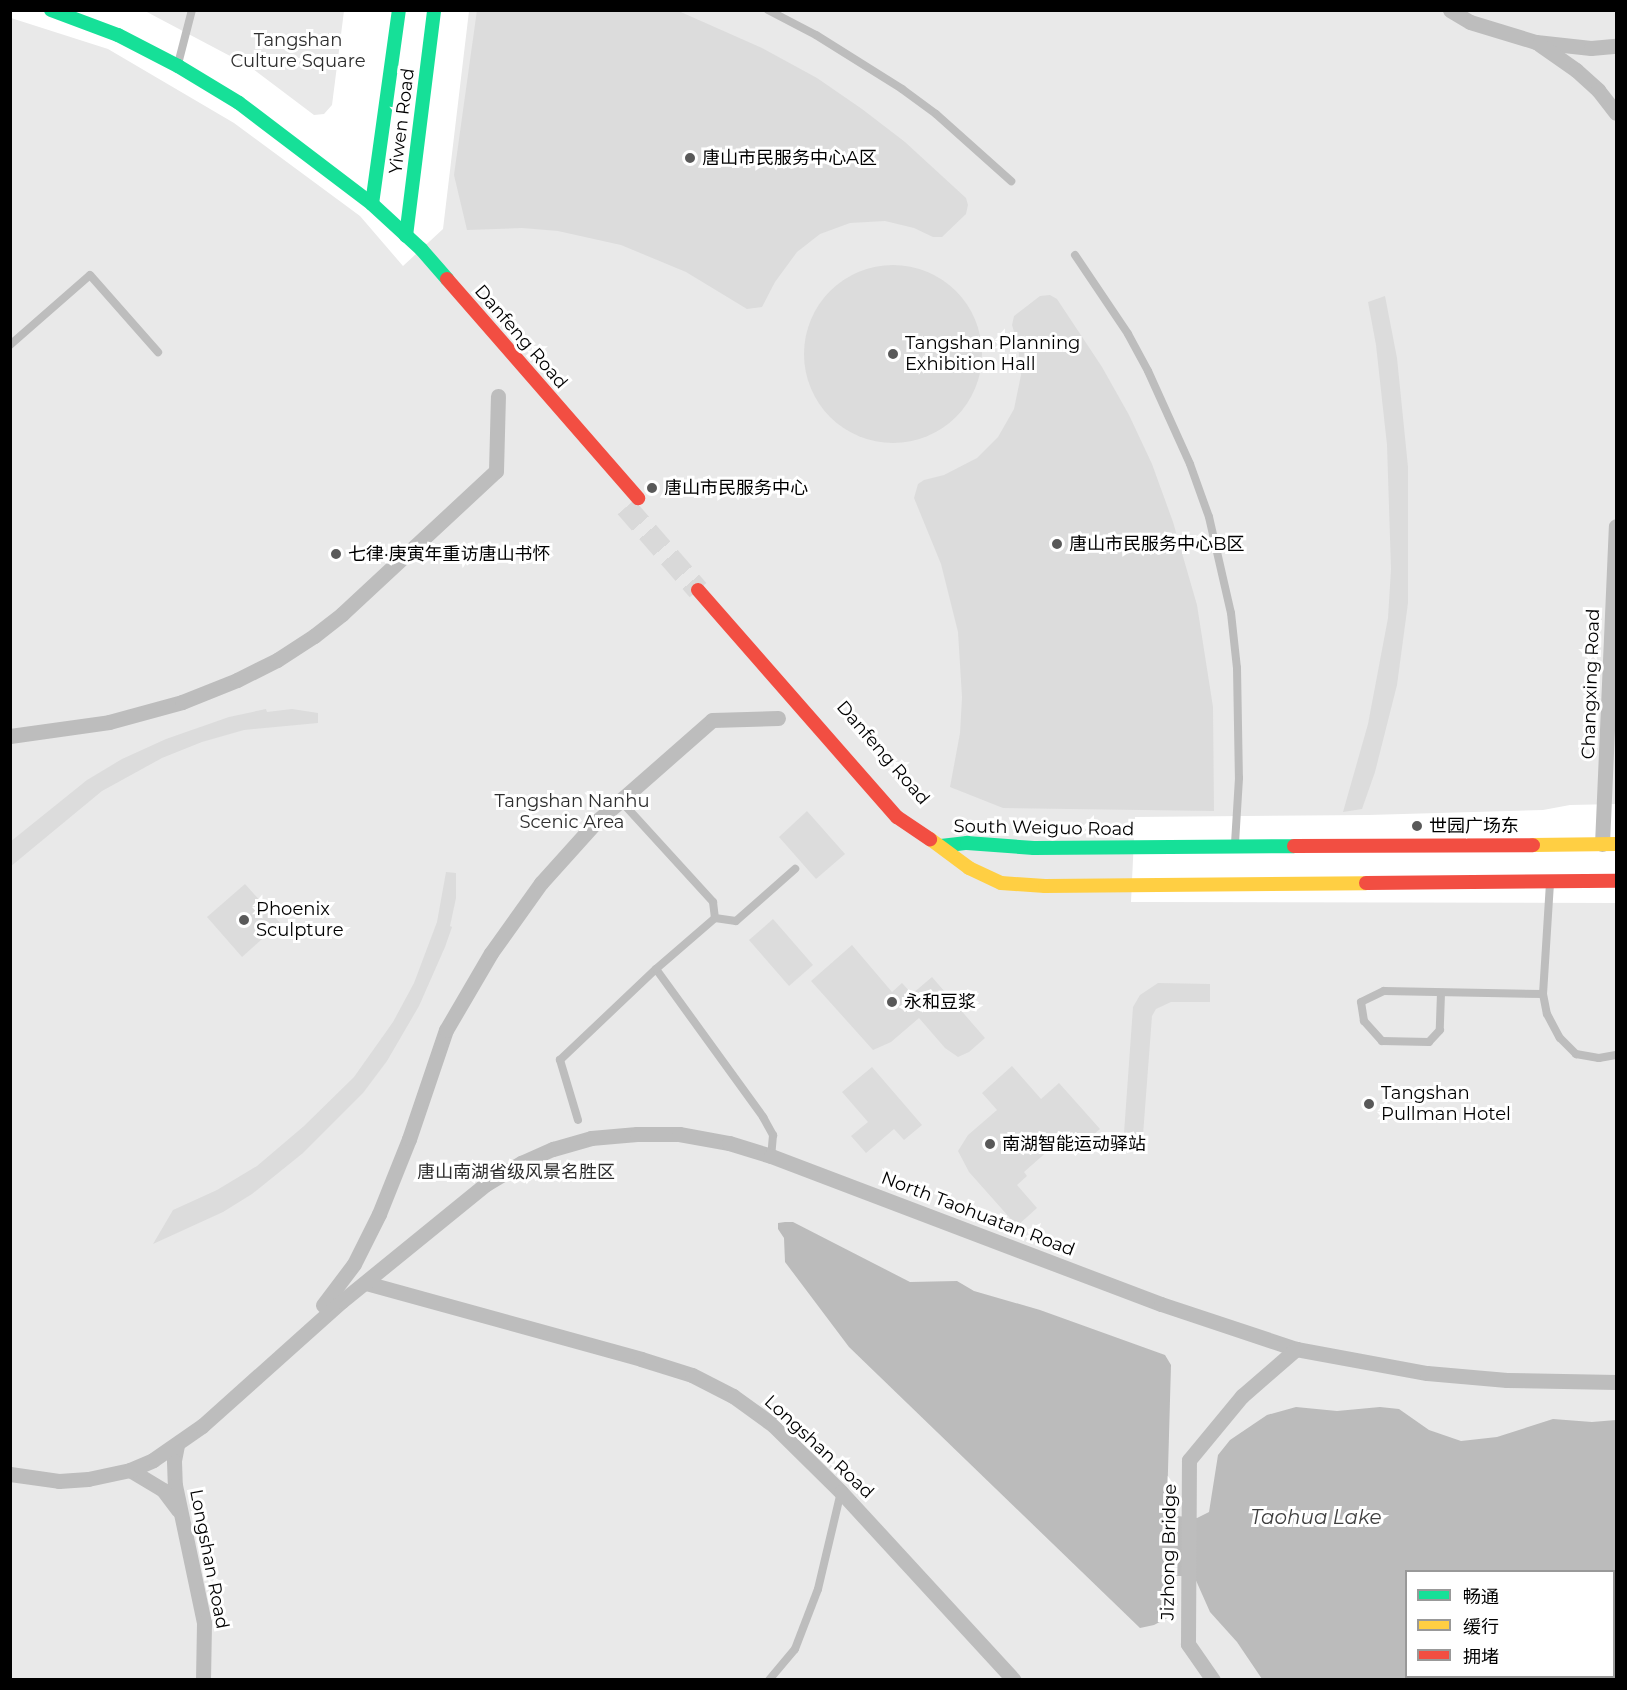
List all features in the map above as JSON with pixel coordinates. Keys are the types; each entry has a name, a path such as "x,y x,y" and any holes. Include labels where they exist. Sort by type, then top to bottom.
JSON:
{"main road":[{"name":"Danfeng Road","path":"51,10 118,35 178,66 239,103 372,204 421,249 638,498"},
{"name":"Yiwen Road","path":"372,204 399,10"},
{"name":"Yiwen Road","path":"406,236 434,10"},
{"name":"Danfeng Road","path":"372,204 402,248 572,445"},
{"name":"Danfeng Road","path":"698,590 897,818 941,846"},
{"name":"Danfeng Road","path":"813,700 941,846"},
{"name":"South Weiguo Road","path":"941,846 967,843 1034,848 1609,844"},
{"path":"1599,881 1609,844"},
{"name":"South Weiguo Road","path":"941,846 969,868 1001,883 1046,886 1617,881"}],"street":[{"path":"1450,10 1470,22 1536,42 1591,48 1617,46"},
{"path":"1536,42 1576,70 1598,90 1617,113"},
{"path":"10,736 109,722 182,702 237,680 277,660 314,636 342,614 496,471 498,396"},
{"name":"Changxing Road","path":"1609,844 1617,526"},
{"path":"323,1305 354,1264 379,1214 409,1139 446,1030 467,990 541,883 620,800 712,720 778,718"},
{"name":"North Taohuatan Road","path":"10,1474 60,1481 88,1479 130,1470 177,1445 438,1221 486,1184 521,1163 591,1138 679,1134 729,1143 771,1156 1161,1304 1296,1349 1427,1373 1506,1380 1617,1382"},
{"name":"Longshan Road","path":"366,1283 641,1359 692,1375 733,1396 773,1425 841,1492 1014,1680"},
{"name":"Jizhong Bridge","path":"1213,1680 1188,1644 1190,1460 1242,1396 1296,1349"},
{"name":"Longshan Road","path":"177,1445 174,1461 175,1485 204,1623 203,1680"},
{"path":"130,1470 163,1490 182,1515"}],"lane":[{"path":"178,66 192,10"},
{"path":"768,10 816,35 902,89 945,122 1011,181"},
{"path":"1075,255 1128,334 1148,371 1190,464 1209,517 1231,613 1237,668 1239,767 1235,847"},
{"path":"10,345 90,275 158,352"},
{"path":"620,800 713,903 715,918"},
{"path":"578,1120 560,1060 656,969 715,918 736,921 795,869"},
{"path":"1550,882 1543,994 1546,1014 1555,1030 1576,1054 1599,1058 1617,1055"},
{"path":"656,969 763,1117 773,1135 771,1156"},
{"path":"1441,993 1440,1030 1429,1042 1382,1041 1364,1021 1361,1002 1376,993 1441,993 1543,994"},
{"path":"769,1680 795,1649 815,1599 841,1492"}],"green space":[{"name":"Tangshan Culture Square","path":"145,11 344,11 332,105 324,114 314,115 249,66"},
{"name":"Tangshan Nanhu Scenic Area","path":"469,11 1616,11 1616,804 1570,805 1543,810 1368,815 1135,817 1131,902 1616,903 1616,1679 11,1679 11,18 108,49 234,123 360,216 403,266 443,229"}],"water":[{"name":"Taohua Lake","path":"793,1222 910,1282 957,1281 974,1291 1040,1310 1165,1355 1171,1365 1167,1505 1177,1516 1197,1518 1209,1512 1218,1455 1230,1440 1267,1415 1296,1407 1337,1411 1380,1407 1399,1409 1429,1430 1461,1441 1497,1437 1553,1419 1592,1422 1616,1420 1616,1679 1262,1679 1237,1642 1210,1612 1194,1576 1171,1576 1169,1617 1154,1625 1140,1628 849,1347 785,1262 784,1238 778,1229 778,1223"}],"building":[{"name":"唐山市民服务中心A区","path":"477,10 676,10 762,48 817,78 862,109 905,142 966,198 968,205 966,214 942,237 933,237 914,228 885,221 850,223 820,234 797,252 775,282 762,307 747,309 686,272 621,245 558,231 522,228 467,230 454,175"},
{"name":"Tangshan Planning Exhibition Hall","path":"893,265 910,266 927,272 943,280 956,291 967,304 975,320 981,337 981,371 975,388 967,404 956,417 943,428 927,436 910,442 893,443 876,442 859,436 843,428 830,417 819,404 811,388 805,371 804,354 805,337 811,320 819,304 830,291 843,280 859,272 876,266"},
{"name":"唐山市民服务中心B区","path":"1050,295 1057,299 1102,367 1129,415 1152,464 1173,522 1197,605 1213,707 1214,811 1003,808 950,787 960,733 962,697 958,632 941,564 914,498 918,484 924,480 944,475 977,458 998,437 1014,409 1021,375 1018,345 1012,325 1014,316 1040,296"},
{"path":"1385,296 1397,358 1408,467 1408,603 1397,685 1375,772 1362,809 1343,812 1368,724 1388,618 1391,569 1387,445 1376,345 1368,302"},
{"path":"266,709 267,712 292,709 318,713 318,723 244,730 202,742 162,758 102,791 10,867 10,842 87,780 122,759 166,739 229,717"},
{"path":"807,811 845,854 816,879 779,837"},
{"path":"446,872 456,873 456,898 450,926 452,927 445,947 419,1006 387,1061 363,1093 303,1153 252,1194 223,1212 153,1244 173,1210 217,1190 257,1166 304,1126 354,1077 393,1022 414,983 437,922"},
{"name":"Phoenix Sculpture","path":"245,884 280,923 242,957 207,917"},
{"path":"773,919 813,965 789,986 749,940"},
{"name":"永和豆浆","path":"852,945 892,992 902,983 912,994 932,977 985,1038 969,1052 958,1057 945,1048 919,1018 891,1042 873,1050 811,981"},
{"path":"1158,983 1210,984 1210,1002 1171,1002 1156,1009 1152,1016 1143,1135 1124,1133 1133,1007 1140,995"},
{"name":"南湖智能运动驿站","path":"1012,1066 1041,1099 1059,1083 1100,1129 1078,1148 1066,1135 1024,1172 1027,1176 1017,1185 1037,1208 1017,1226 969,1172 958,1151 968,1135 997,1110 982,1093"},
{"path":"872,1067 922,1125 904,1140 894,1129 866,1153 851,1136 868,1122 842,1092"}],"tunnel":[{"path":"626,507 698,590"}],"traffic: fast":[{"path":"51,10 118,35 178,66 239,103 372,204 421,249 447,279"},
{"path":"372,204 399,10"},
{"path":"406,236 434,10"},
{"path":"941,846 967,843 1034,848 1294,846"}],"traffic: slow":[{"path":"930,839 969,868 1001,883 1045,886 1366,883"},
{"path":"1533,845 1616,844"}],"traffic: jam":[{"path":"447,279 638,498"},
{"path":"698,590 897,817 930,839"},
{"path":"1294,846 1533,845"},
{"path":"1366,883 1616,881"}],"place":[{"name":"唐山市民服务中心A区","path":"690,158"},
{"name":"Tangshan Planning Exhibition Hall","path":"893,354"},
{"name":"唐山市民服务中心","path":"652,488"},
{"name":"唐山市民服务中心B区","path":"1057,544"},
{"name":"七律·庚寅年重访唐山书怀","path":"336,554"},
{"name":"世园广场东","path":"1417,826"},
{"name":"Phoenix Sculpture","path":"244,920"},
{"name":"永和豆浆","path":"892,1002"},
{"name":"Tangshan Pullman Hotel","path":"1369,1104"},
{"name":"南湖智能运动驿站","path":"990,1144"}],"park label":[{"name":"唐山南湖省级风景名胜区","path":"516,1172"}]}
